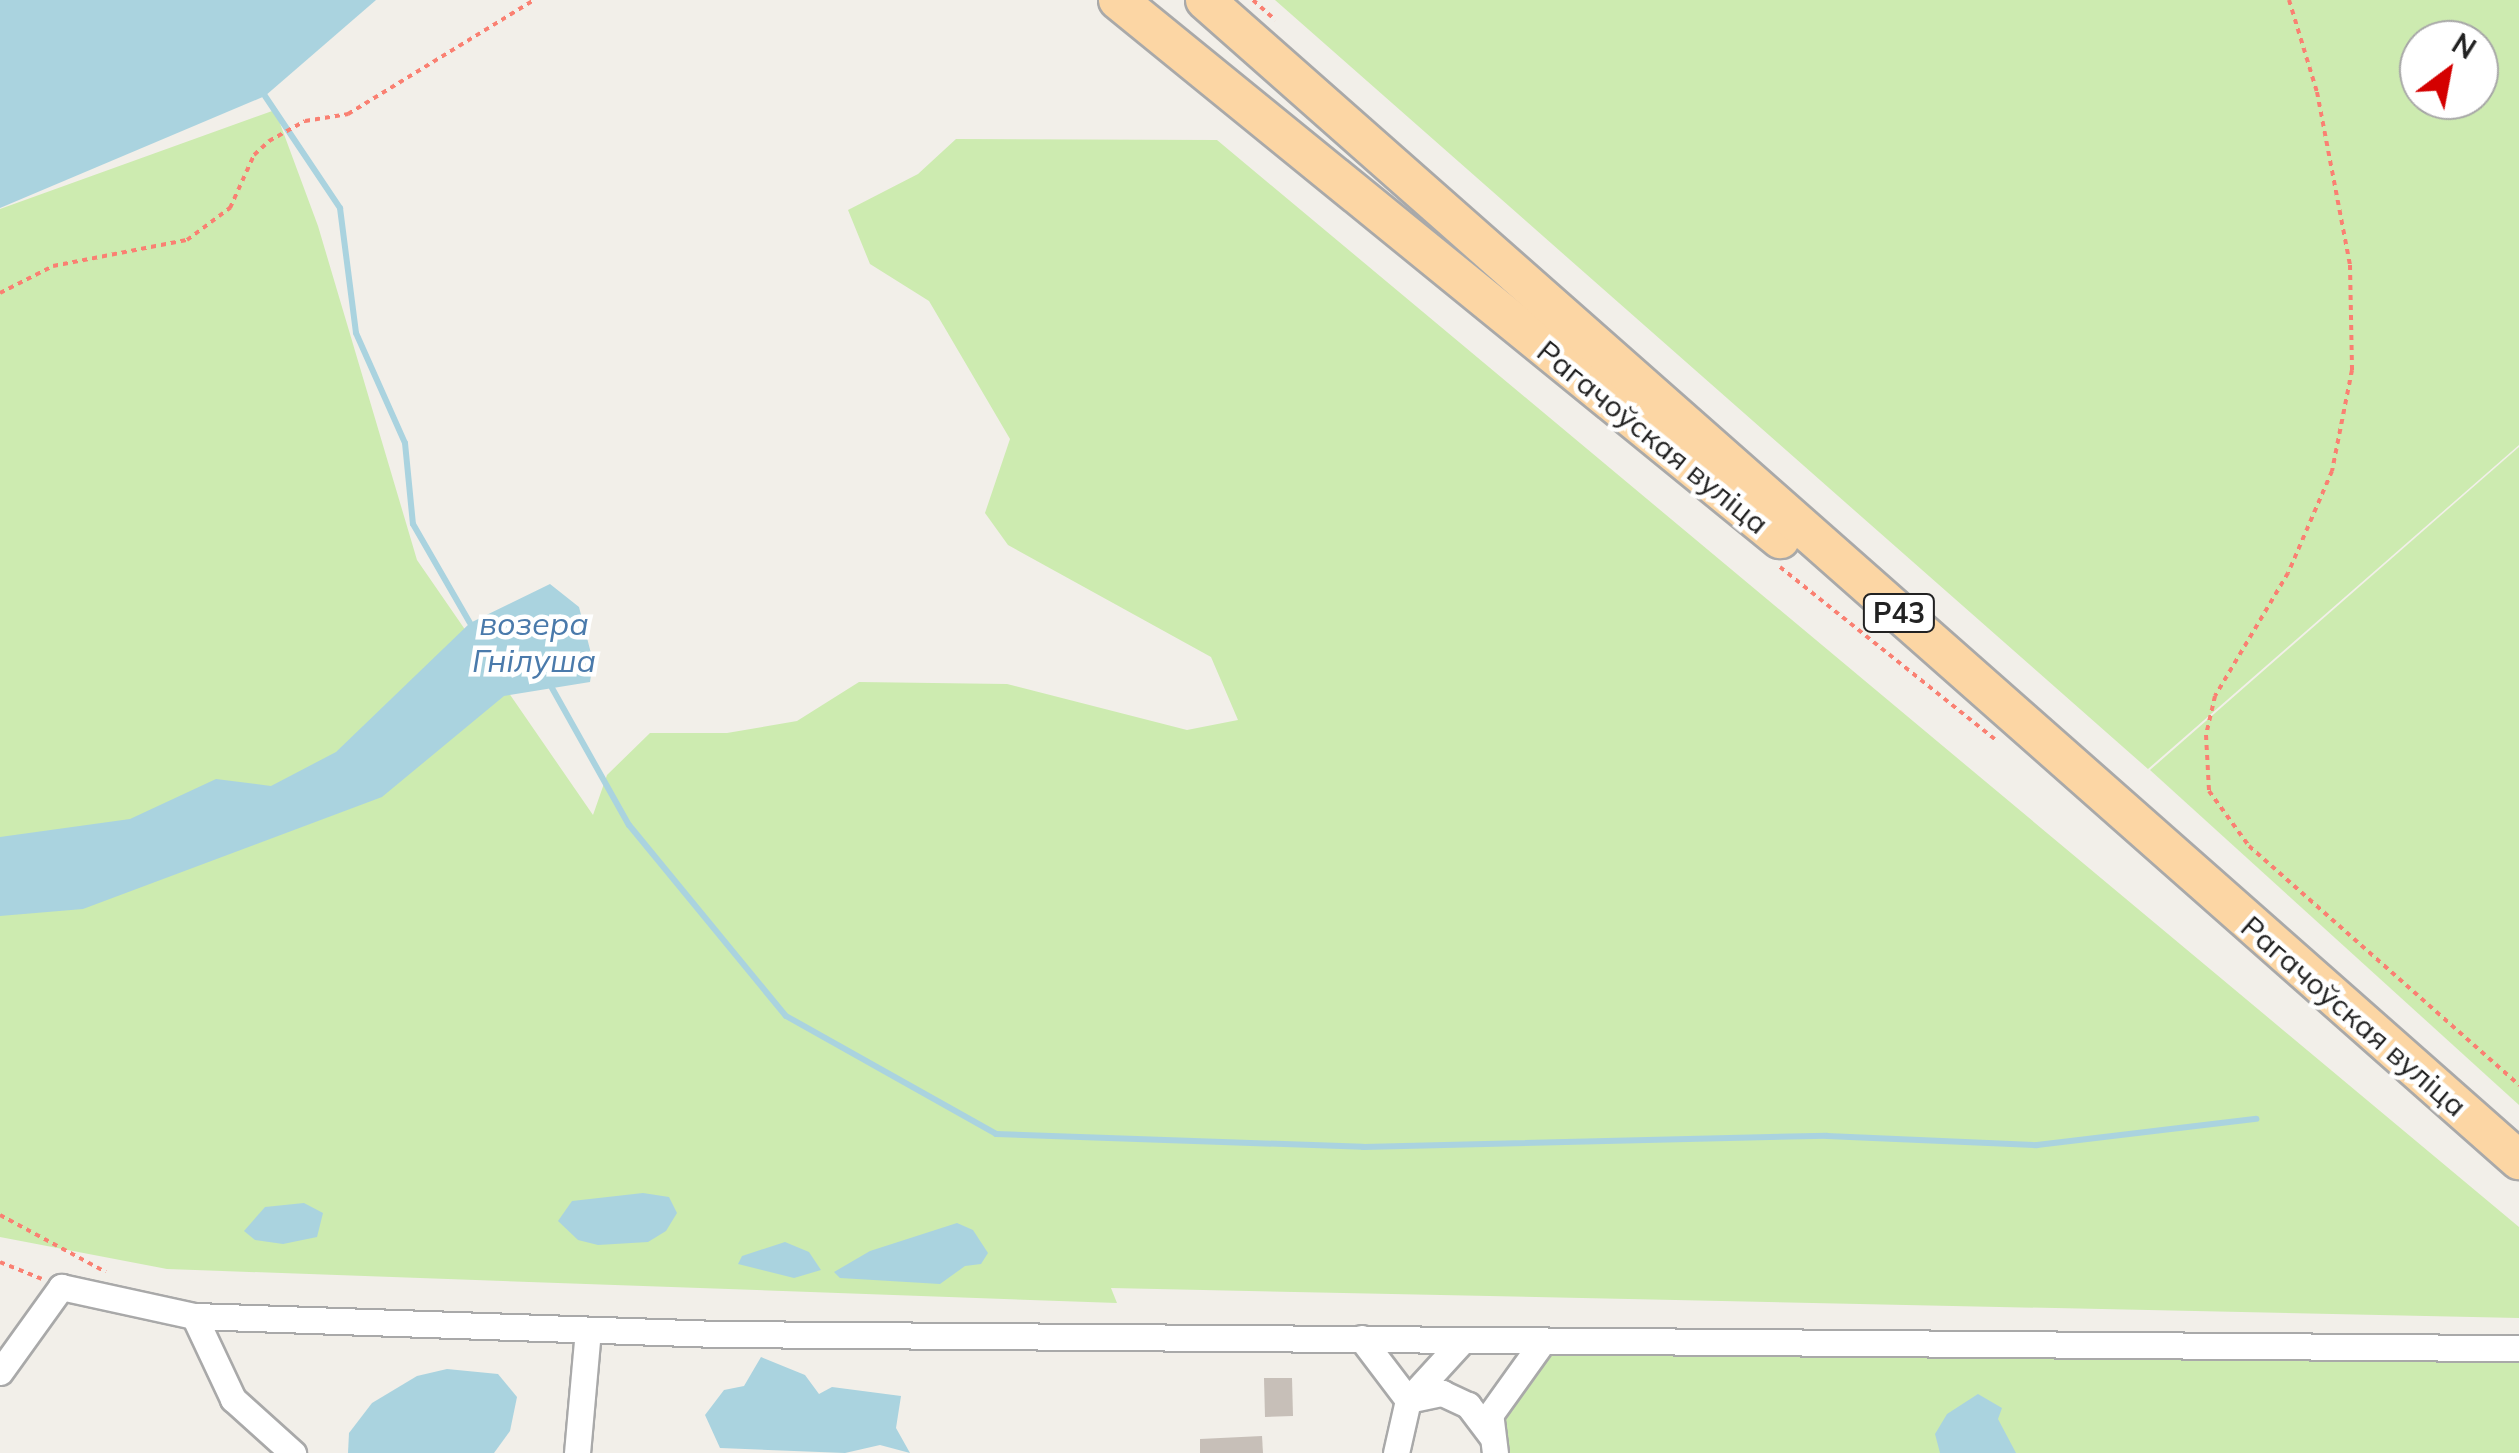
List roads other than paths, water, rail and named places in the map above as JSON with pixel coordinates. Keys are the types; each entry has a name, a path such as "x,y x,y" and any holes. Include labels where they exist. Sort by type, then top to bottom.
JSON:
{"main road":[{"name":"Рагачоўская вуліца","path":"1118,0 2189,872"},
{"name":"Рагачоўская вуліца","path":"1204,0 2519,1160"}],"street":[{"path":"0,1372 61,1287 194,1316 588,1330 2519,1348"},
{"path":"194,1316 234,1400 293,1453"},
{"path":"577,1453 588,1330"},
{"path":"1362,1338 1408,1400"},
{"path":"1396,1453 1408,1400 1463,1340"},
{"path":"1493,1444 1490,1414 1543,1341"},
{"path":"1408,1400 1442,1393 1468,1405 1493,1444"}],"water":[{"path":"0,0 376,0 265,96 0,208"},
{"name":"возера Гнілуша","path":"550,584 579,607 593,661 590,682 504,696 382,797 83,909 0,916 0,837 130,819 216,779 271,786 336,752 470,623"},
{"path":"643,1193 669,1197 677,1213 666,1231 648,1242 598,1245 578,1240 558,1221 572,1201"},
{"path":"304,1203 323,1213 317,1237 283,1244 255,1240 244,1231 265,1207"},
{"path":"957,1223 973,1230 988,1253 981,1264 965,1266 940,1284 840,1278 834,1272 870,1251"},
{"path":"785,1242 809,1252 821,1270 794,1278 738,1264 742,1256"},
{"path":"761,1357 805,1375 819,1394 832,1387 901,1396 896,1428 910,1453 880,1445 845,1453 720,1448 705,1415 724,1390 744,1386"},
{"path":"447,1369 498,1374 517,1397 510,1431 494,1453 348,1453 349,1433 372,1403 417,1376"},
{"path":"1978,1394 2002,1408 1998,1419 2016,1453 1940,1453 1935,1434 1947,1414"}],"waterway":[{"path":"265,96 340,208 356,333 405,443 413,524 470,623"},
{"path":"552,688 629,825 786,1016 996,1134 1363,1147 1827,1136 2037,1145 2256,1119"}]}
